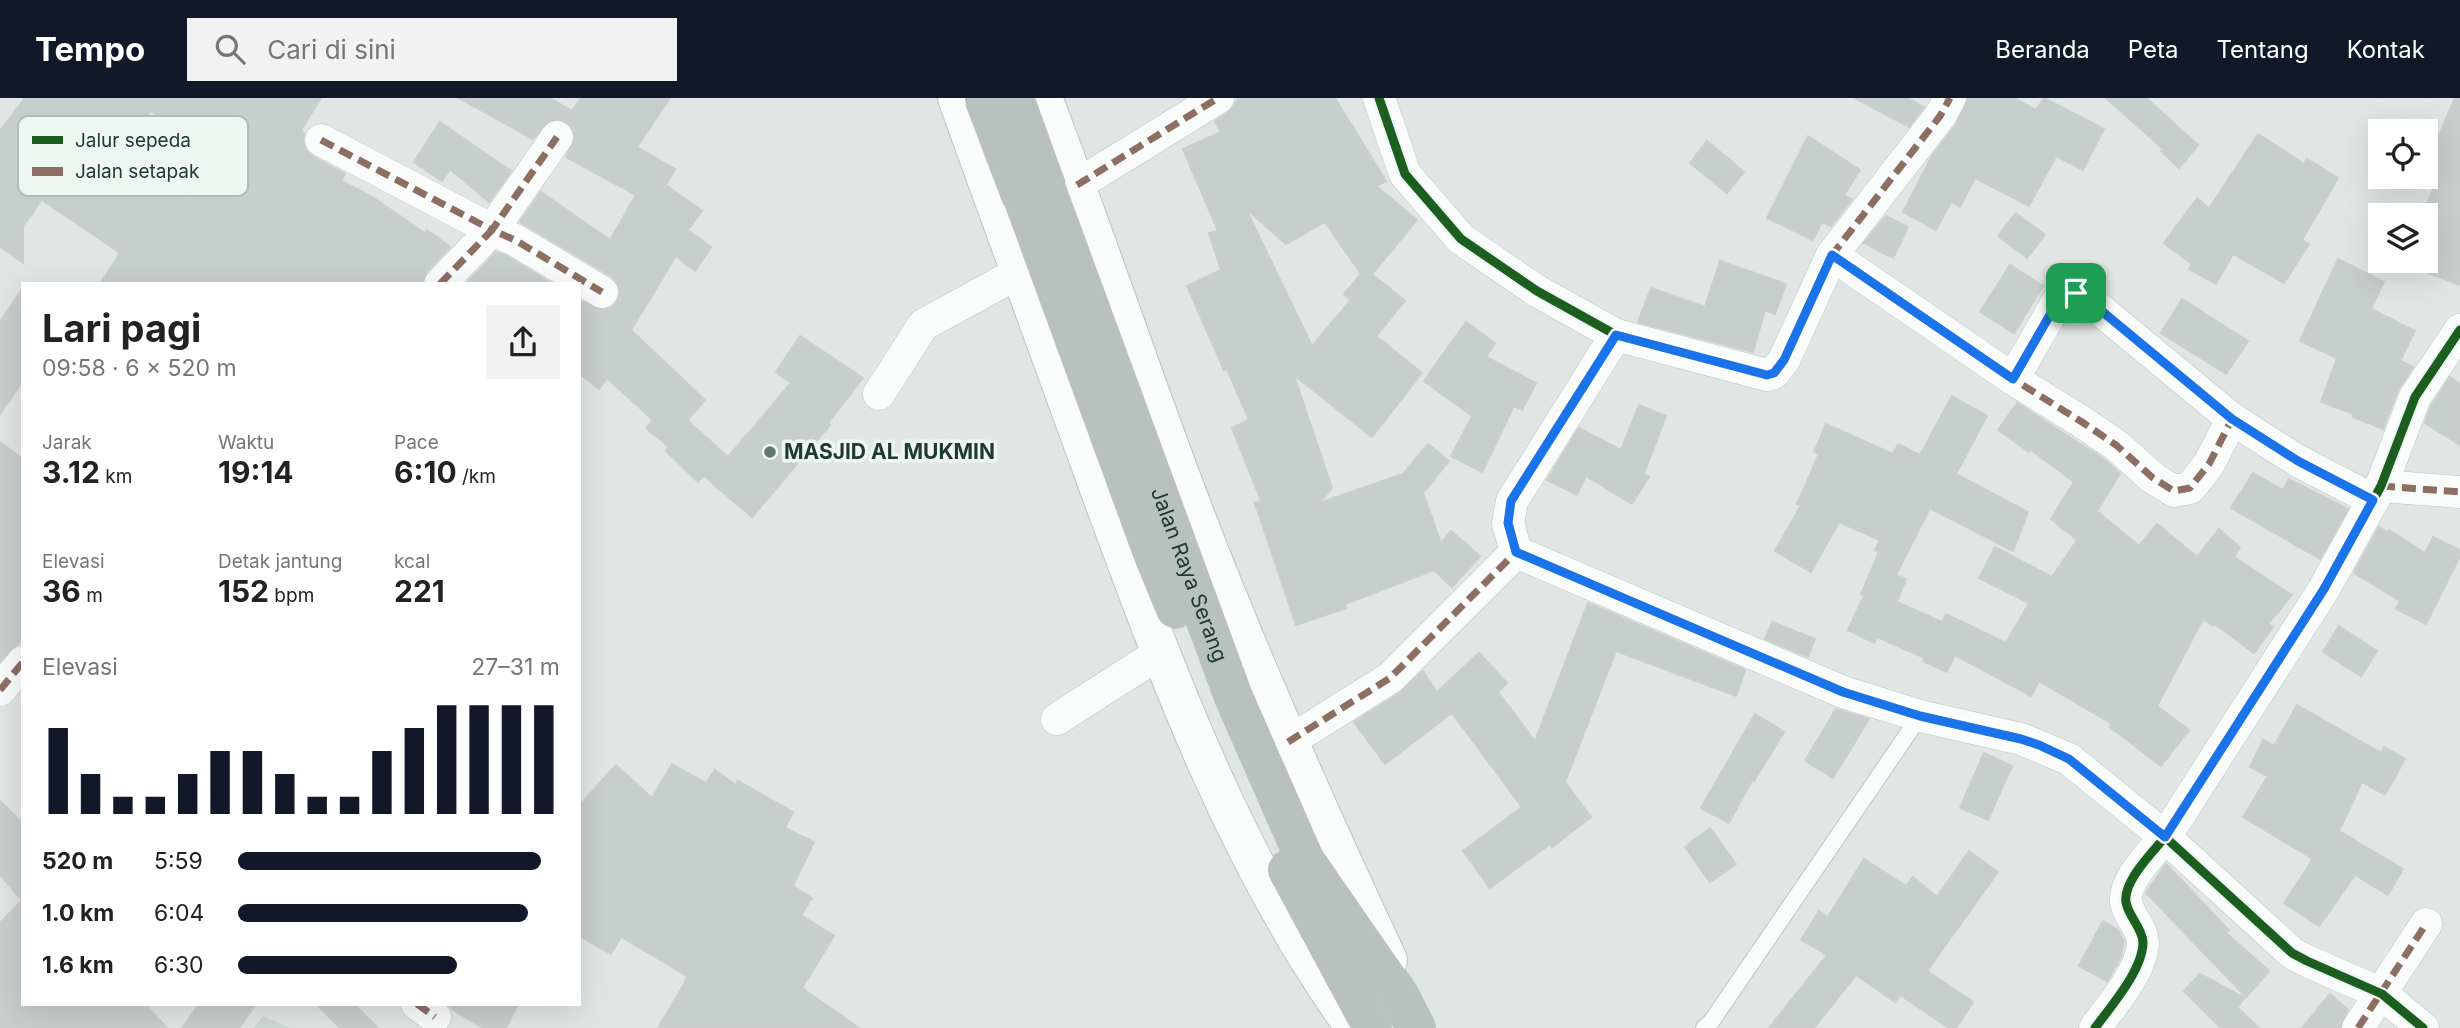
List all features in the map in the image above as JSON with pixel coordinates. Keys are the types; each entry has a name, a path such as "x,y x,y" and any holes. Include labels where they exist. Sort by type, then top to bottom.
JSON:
{"highway":[{"name":"Jalan Raya Serang","path":"1014,98 1295,863 1399,995 1417,1028"},
{"name":"Jalan Raya Serang","path":"969,107 1152,553 1372,1028"}],"main road":[{"path":"969,107 984,128 1006,125 1026,110 1031,98"},
{"path":"1043,98 1199,524 1288,742 1417,1028"},
{"path":"969,107 1020,272 1160,653 1253,863 1321,981 1356,1028"}],"street":[{"path":"1077,185 1218,98"},
{"path":"1379,98 1405,174 1461,239 1536,291 1616,335 1767,375 1774,373 1784,360 1832,255 1940,116 1950,98"},
{"path":"442,282 492,230 557,137"},
{"path":"321,140 515,240 602,292"},
{"path":"1832,255 2013,379 2105,437 2153,478 2175,491 2190,488 2209,464 2232,419"},
{"path":"879,394 922,326 1020,272"},
{"path":"2013,379 2058,301 2065,294 2076,293 2098,308 2232,419 2298,461 2377,493 2460,492"},
{"path":"2095,1028 2135,971 2143,943 2126,901 2129,886 2143,863 2165,837 2324,589 2377,493 2415,397 2460,330"},
{"path":"1516,552 1508,523 1511,501 1616,335"},
{"path":"1288,742 1390,678 1516,552"},
{"path":"1516,552 1843,692 1920,716 2021,739 2069,759 2165,837 2292,953 2382,994 2423,1028"},
{"path":"1057,719 1160,653"},
{"path":"0,690 21,664"},
{"path":"2358,1028 2426,924"}],"lane":[{"path":"1704,1028 1711,1022 1920,716"}],"shaded area":[{"path":"263,1016 290,1028 254,1028"}],"building":[{"path":"25,98 321,98 301,130 304,133 306,150 345,174 341,181 371,196 450,247 427,271 423,282 101,282 120,253 42,200 23,226 23,263 0,246 0,131"},
{"path":"459,98 550,98 572,111 581,98 670,98 637,147 675,169 666,185 702,211 688,230 711,247 695,271 676,256 631,330 705,400 687,420 728,457 791,383 776,372 800,336 863,378 828,423 830,425 752,517 704,476 698,482 666,451 669,447 646,428 653,420 607,378 599,389 581,375 581,301 601,310 610,308 618,301 618,284 611,276 520,222 541,192 610,240 636,195 566,157 575,138 573,129 567,122 558,119 549,121 533,139"},
{"path":"1239,98 1335,98 1386,181 1376,186 1417,220 1372,274 1405,301 1376,336 1422,373 1372,437 1294,375 1332,488 1319,503 1403,474 1428,444 1449,461 1423,493 1441,543 1451,531 1480,556 1452,587 1434,570 1345,604 1346,608 1296,625 1255,503 1261,501 1232,428 1249,420 1187,286 1221,270 1209,233 1218,231 1183,149 1221,132 1215,121 1228,113","holes":["1246,209 1286,244 1325,222 1361,274 1344,294 1351,300 1312,346"]},
{"path":"1855,98 1907,98 1924,107 1909,127"},
{"path":"1968,98 2014,98 2036,110 2044,98 2104,129 2083,170 2056,156 2029,206 1975,178 1960,207 1951,202 1936,230 1903,212 1932,156 1956,125"},
{"path":"2106,98 2146,98 2198,145 2179,168 2161,151 2163,149"},
{"path":"2455,98 2460,98 2460,285 2429,273 2438,273 2438,203 2428,203 2433,189 2438,189 2438,138"},
{"path":"440,122 511,171 489,202 450,169 442,181 414,162"},
{"path":"2258,134 2304,164 2307,159 2338,178 2302,240 2309,244 2284,283 2233,254 2216,284 2189,269 2192,264 2164,243 2197,198 2209,209"},
{"path":"1808,136 1860,170 1844,195 1852,199 1831,226 1822,222 1813,240 1767,218"},
{"path":"1707,141 1744,172 1727,193 1690,163"},
{"path":"2016,213 2045,235 2027,258 1998,236"},
{"path":"1886,216 1908,227 1893,258 1864,243"},
{"path":"496,252 549,282 468,282"},
{"path":"2338,259 2384,282 2371,309 2415,331 2400,361 2413,367 2398,390 2383,429 2353,417 2354,414 2321,402 2337,358 2300,341"},
{"path":"1720,261 1786,284 1775,314 1765,310 1753,352 1638,322 1651,288 1705,307"},
{"path":"2010,265 2043,286 2014,333 1980,312"},
{"path":"21,291 21,384 0,414 0,322"},
{"path":"2182,299 2248,341 2226,374 2161,333"},
{"path":"1466,322 1495,343 1486,357 1536,383 1522,410 1514,406 1482,472 1451,456 1472,416 1424,381"},
{"path":"2450,377 2460,384 2460,445 2425,423 2431,406"},
{"path":"1952,396 1987,416 1956,474 2028,512 2013,551 1930,508 1896,575 1906,579 1897,602 1942,622 1946,614 2006,643 2029,603 1979,578 1995,547 2052,577 2077,540 2051,519 2074,482 2030,449 2029,452 1998,430 2017,403 2105,460 2120,474 2097,511 2139,546 2157,524 2197,557 2219,529 2240,547 2234,557 2292,595 2268,624 2273,627 2254,653 2215,624 2213,626 2203,619 2157,706 2189,730 2161,766 2110,727 2112,724 2039,681 2031,696 1955,655 1947,672 1923,661 1925,658 1877,637 1874,643 1848,630 1864,596 1861,594 1879,552 1875,550 1880,540 1839,522 1811,572 1775,551 1801,505 1797,504 1819,454 1814,452 1826,424 1893,454 1898,444 1920,455"},
{"path":"1639,405 1666,416 1644,473 1649,477 1632,504 1586,476 1577,495 1547,480 1579,428 1621,450"},
{"path":"0,442 21,458 21,641 0,661"},
{"path":"2253,473 2283,490 2289,479 2348,509 2320,559 2231,508"},
{"path":"2379,527 2388,532 2389,530 2425,553 2433,537 2460,550 2460,556 2426,624 2396,609 2400,601 2354,573"},
{"path":"1588,603 1745,670 1736,696 1616,651 1565,782 1591,817 1552,847 1550,844 1490,888 1463,851 1522,807 1452,713 1385,764 1354,722 1400,693 1423,671 1437,692 1479,653 1507,683 1498,692 1535,741"},
{"path":"1772,622 1815,639 1808,657 1765,639"},
{"path":"2339,626 2377,651 2361,676 2323,652"},
{"path":"2297,705 2381,753 2384,747 2405,759 2385,795 2362,782 2339,831 2403,869 2388,895 2355,875 2319,926 2284,903 2313,859 2243,817 2268,776 2250,767 2263,740 2274,746"},
{"path":"1836,709 1869,719 1833,778 1805,761"},
{"path":"1755,714 1784,732 1754,781 1752,780 1729,823 1701,808"},
{"path":"1984,753 2012,766 1988,820 1960,808"},
{"path":"672,764 706,783 715,770 736,785 738,781 793,812 785,828 814,842 793,886 812,898 801,915 834,936 802,988 859,1028 658,1028 687,976 621,937 611,954 581,937 581,804 616,765 652,798"},
{"path":"0,801 21,822 21,899 0,875"},
{"path":"1710,828 1736,864 1710,882 1685,847"},
{"path":"1969,851 1998,872 1927,971 1973,1002 1956,1028 1949,1028 1900,995 1895,1002 1856,975 1814,1028 1769,1028 1827,955 1801,940 1819,911 1828,917 1864,859 1906,886 1913,877 1937,897"},
{"path":"2166,864 2229,930 2226,933 2269,971 2246,997 2146,893"},
{"path":"21,901 21,1006 147,1006 167,1028 0,1028 0,923"},
{"path":"2103,921 2118,930 2124,942 2121,957 2107,981 2079,966"},
{"path":"2200,974 2245,998 2237,1007 2259,1028 2221,1028 2184,991"},
{"path":"2330,994 2348,1010 2340,1028 2302,1028"},
{"path":"198,1006 255,1006 239,1028 182,1028"},
{"path":"318,1006 356,1006 378,1028 340,1028"},
{"path":"450,1006 517,1006 506,1028 483,1028"}],"marked path":[{"path":"1077,185 1218,98"},
{"path":"1616,335 1767,375 1774,373 1784,360 1832,255 1940,116 1950,98"},
{"path":"321,140 492,230 557,137"},
{"path":"442,282 492,230 515,240 602,292"},
{"path":"1832,255 2013,379 2116,445 2153,478 2174,491 2190,488 2209,464 2232,419"},
{"path":"2013,379 2058,301 2069,294 2078,295 2098,308 2232,419 2298,461 2373,500"},
{"path":"2381,486 2460,492"},
{"path":"1288,742 1390,678 1516,552"},
{"path":"0,690 21,664"},
{"path":"2358,1028 2426,924"},
{"path":"420,1006 435,1017"}],"cycle path":[{"path":"1379,98 1405,174 1461,239 1537,291 1616,335 1512,501 1508,523 1516,552 1843,692 1920,716 2021,739 2069,759 2165,837 2292,953 2382,994 2423,1028"},
{"path":"2095,1028 2132,976 2142,953 2142,937 2126,902 2129,885 2165,837 2324,589 2381,486 2415,397 2460,330"}],"place":[{"name":"MASJID AL MUKMIN","path":"770,452"}],"route":[{"path":"1832,255 2013,379 2052,309 2065,294 2076,293 2098,308 2232,419 2298,461 2373,500 2324,589 2165,837 2069,759 2039,745 1920,716 1843,692 1516,552 1508,523 1511,501 1616,335 1767,375 1774,373 1784,360 1832,255"}]}
